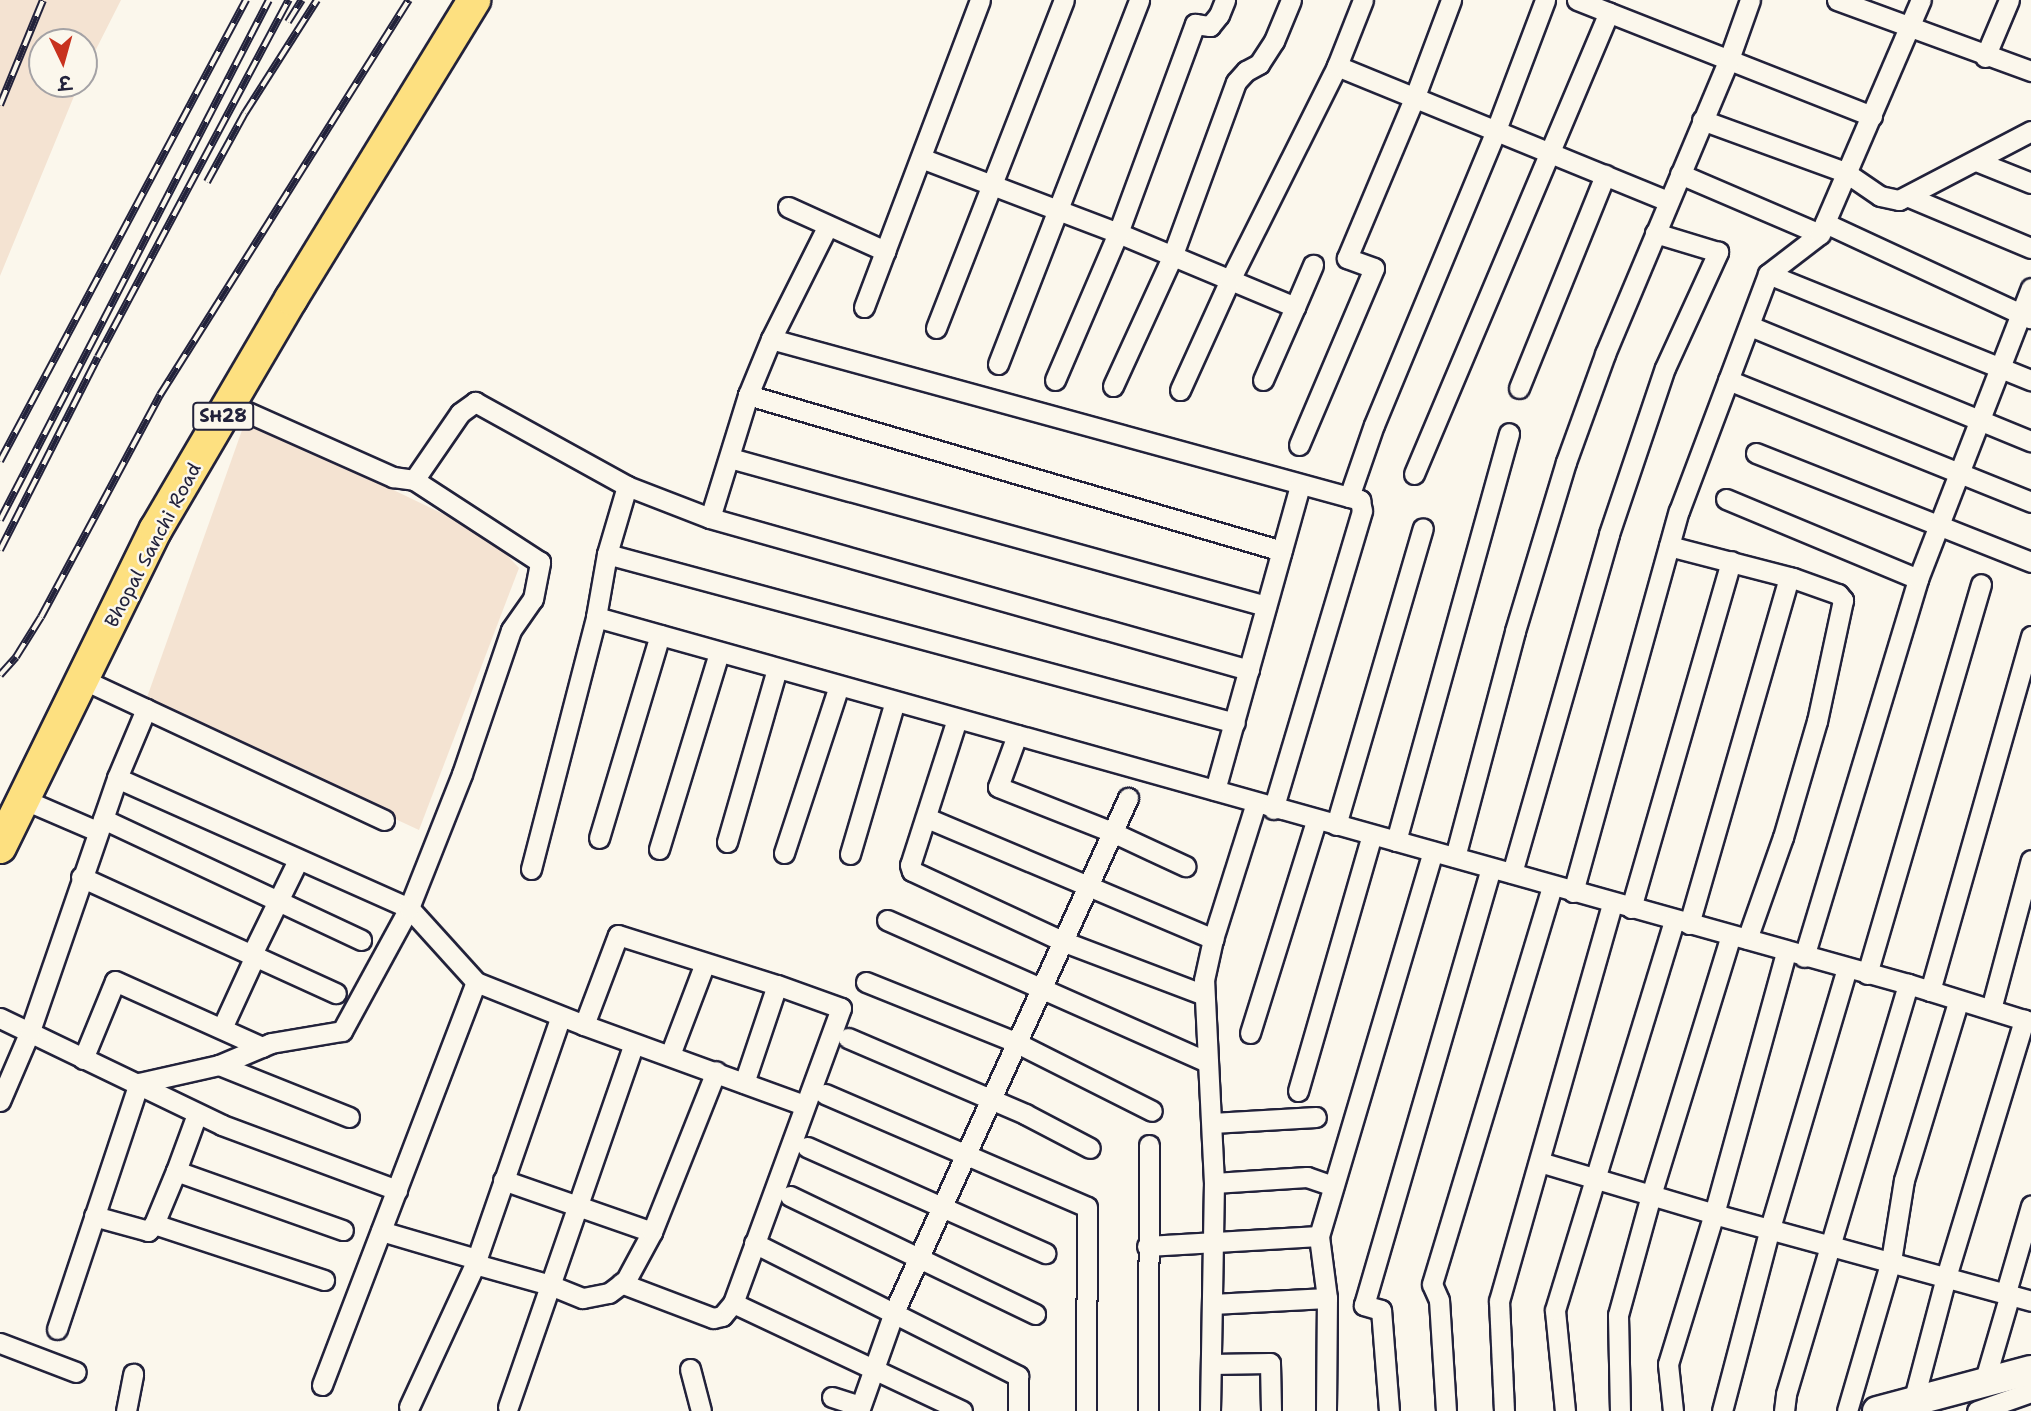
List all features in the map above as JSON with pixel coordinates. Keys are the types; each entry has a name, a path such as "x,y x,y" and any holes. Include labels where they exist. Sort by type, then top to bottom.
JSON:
{"main road":[{"name":"Bhopal Sanchi Road","path":"0,847 156,529 474,0"}],"street":[{"path":"864,307 980,0"},
{"path":"936,328 1064,0"},
{"path":"998,364 1139,0"},
{"path":"1055,380 1118,233 1195,24 1210,26 1219,15 1225,0"},
{"path":"1112,386 1172,257 1236,82 1245,71 1259,64 1274,41 1291,0"},
{"path":"1180,390 1228,282 1337,66 1363,0"},
{"path":"1299,445 1374,268 1347,258 1414,99 1451,0"},
{"path":"1349,498 1374,425 1496,130 1545,0"},
{"path":"1577,0 1728,62 1872,116"},
{"path":"1455,857 1515,631 1566,462 1605,354 1728,62 1751,0"},
{"path":"1837,0 1985,57 2031,71"},
{"path":"1573,892 1679,511 1768,274 1822,228 1922,0"},
{"path":"1985,57 2009,0"},
{"path":"1414,474 1552,154 1609,12"},
{"path":"1337,66 1668,201"},
{"path":"1702,120 1845,172 1880,196 1899,200 2031,131"},
{"path":"921,158 1118,233 1228,282 1296,307"},
{"path":"1976,161 2031,183"},
{"path":"1680,174 1822,228 2026,316"},
{"path":"1518,388 1605,176"},
{"path":"1909,197 2031,248"},
{"path":"788,207 886,251"},
{"path":"710,518 748,395 771,340 828,225"},
{"path":"1512,873 1613,521 1665,368 1718,252 1655,233"},
{"path":"1263,380 1313,265"},
{"path":"1768,274 2031,380"},
{"path":"1673,1411 1668,1364 1795,954 1936,525 2000,366 2026,316 2031,288"},
{"path":"1749,326 2031,441"},
{"path":"771,340 1360,500 1362,511 1264,806 1213,939 1204,974 1214,1183 1210,1411"},
{"path":"1728,380 2031,502"},
{"path":"748,395 1282,551"},
{"path":"414,480 460,413 475,402 627,486 710,518 1248,670"},
{"path":"139,1083 219,1065 262,1046 342,1031 409,908 461,774 511,630 533,599 540,562 414,480 393,477 229,404"},
{"path":"1396,841 1509,433"},
{"path":"1756,453 2031,562"},
{"path":"730,458 1266,606"},
{"path":"1215,790 1300,485"},
{"path":"531,869 596,617 607,554 627,486"},
{"path":"1726,499 1918,579"},
{"path":"1250,1033 1326,823 1423,528"},
{"path":"1620,1411 1618,1315 1651,1195 1739,937 1783,837 1817,721 1843,606 1843,600 1838,594 1788,577 1670,546"},
{"path":"607,554 1235,723"},
{"path":"1504,1411 1499,1301 1540,1162 1731,561"},
{"path":"1564,1411 1555,1310 1595,1178 1681,922 1788,577"},
{"path":"1867,974 1981,584"},
{"path":"596,617 1908,984 1958,1002 2027,1021 1947,1277 1913,1402"},
{"path":"599,838 660,635"},
{"path":"1930,991 2031,636"},
{"path":"659,849 719,653"},
{"path":"727,842 777,669"},
{"path":"84,680 384,820"},
{"path":"784,853 839,686"},
{"path":"850,855 895,701"},
{"path":"0,1101 30,1031 81,877 117,778 146,709"},
{"path":"957,719 910,865 912,871 1062,941 1203,995"},
{"path":"1017,735 998,787 1112,832 1185,866"},
{"path":"117,778 409,908 476,982 634,1044 716,1071 804,1105"},
{"path":"832,1396 859,1409 894,1311 1128,798"},
{"path":"25,800 100,825 361,940"},
{"path":"927,818 1213,939"},
{"path":"1298,1091 1372,835"},
{"path":"1326,1411 1327,1298 1319,1236 1433,852"},
{"path":"222,1028 298,860"},
{"path":"1991,1009 2031,860"},
{"path":"1389,1411 1381,1310 1364,1305 1491,868"},
{"path":"81,877 335,993"},
{"path":"1446,1411 1440,1300 1432,1284 1552,886"},
{"path":"887,920 1208,1062"},
{"path":"584,1025 618,935 777,985 841,1009 733,1303 722,1316 713,1318 621,1283"},
{"path":"670,1055 705,963"},
{"path":"1722,1411 1770,1228 1847,968"},
{"path":"83,1059 115,981 262,1046"},
{"path":"322,1385 476,982"},
{"path":"866,982 1016,1042 1152,1111"},
{"path":"1784,1411 1786,1394 1908,984"},
{"path":"744,1083 777,985"},
{"path":"1847,1411 1891,1261 1904,1180 1958,1002"},
{"path":"409,1407 475,1261 561,1016"},
{"path":"0,1018 139,1083 197,1114 397,1190"},
{"path":"848,1038 992,1100 1090,1148"},
{"path":"508,1407 634,1044"},
{"path":"219,1065 349,1117"},
{"path":"381,1231 583,1298 609,1293 621,1283 652,1232 716,1071"},
{"path":"57,1329 139,1083"},
{"path":"825,1094 966,1152 1087,1207 1086,1411"},
{"path":"93,1216 148,1231 155,1224 197,1114"},
{"path":"1212,1123 1316,1117"},
{"path":"1148,1411 1149,1145"},
{"path":"807,1147 1045,1253"},
{"path":"1540,1162 1714,1214 2031,1301"},
{"path":"176,1171 343,1230"},
{"path":"1214,1183 1307,1177 1333,1186"},
{"path":"503,1180 652,1232"},
{"path":"790,1196 1035,1314"},
{"path":"1984,1382 2031,1206"},
{"path":"155,1224 324,1280"},
{"path":"1147,1246 1319,1236"},
{"path":"754,1243 894,1311 1018,1376 1018,1411"},
{"path":"1212,1304 1327,1298"},
{"path":"733,1303 811,1337 962,1411"},
{"path":"0,1343 76,1372"},
{"path":"1211,1364 1270,1363 1271,1411"},
{"path":"690,1369 701,1411"},
{"path":"1877,1411 2031,1370"},
{"path":"126,1411 133,1374"},
{"path":"1976,1411 2031,1392"}],"shaded area":[{"path":"0,0 121,0 98,45 98,28 28,28 28,98 73,98 0,276"},
{"path":"246,419 489,536 519,568 419,830 145,703"}],"railway":[{"path":"0,105 43,0"},
{"path":"0,461 246,0"},
{"path":"0,520 269,0"},
{"path":"0,550 98,357 289,0"},
{"path":"288,22 302,0"},
{"path":"207,182 245,113 317,0"},
{"path":"0,675 16,657 41,617 160,395 409,0"}]}
